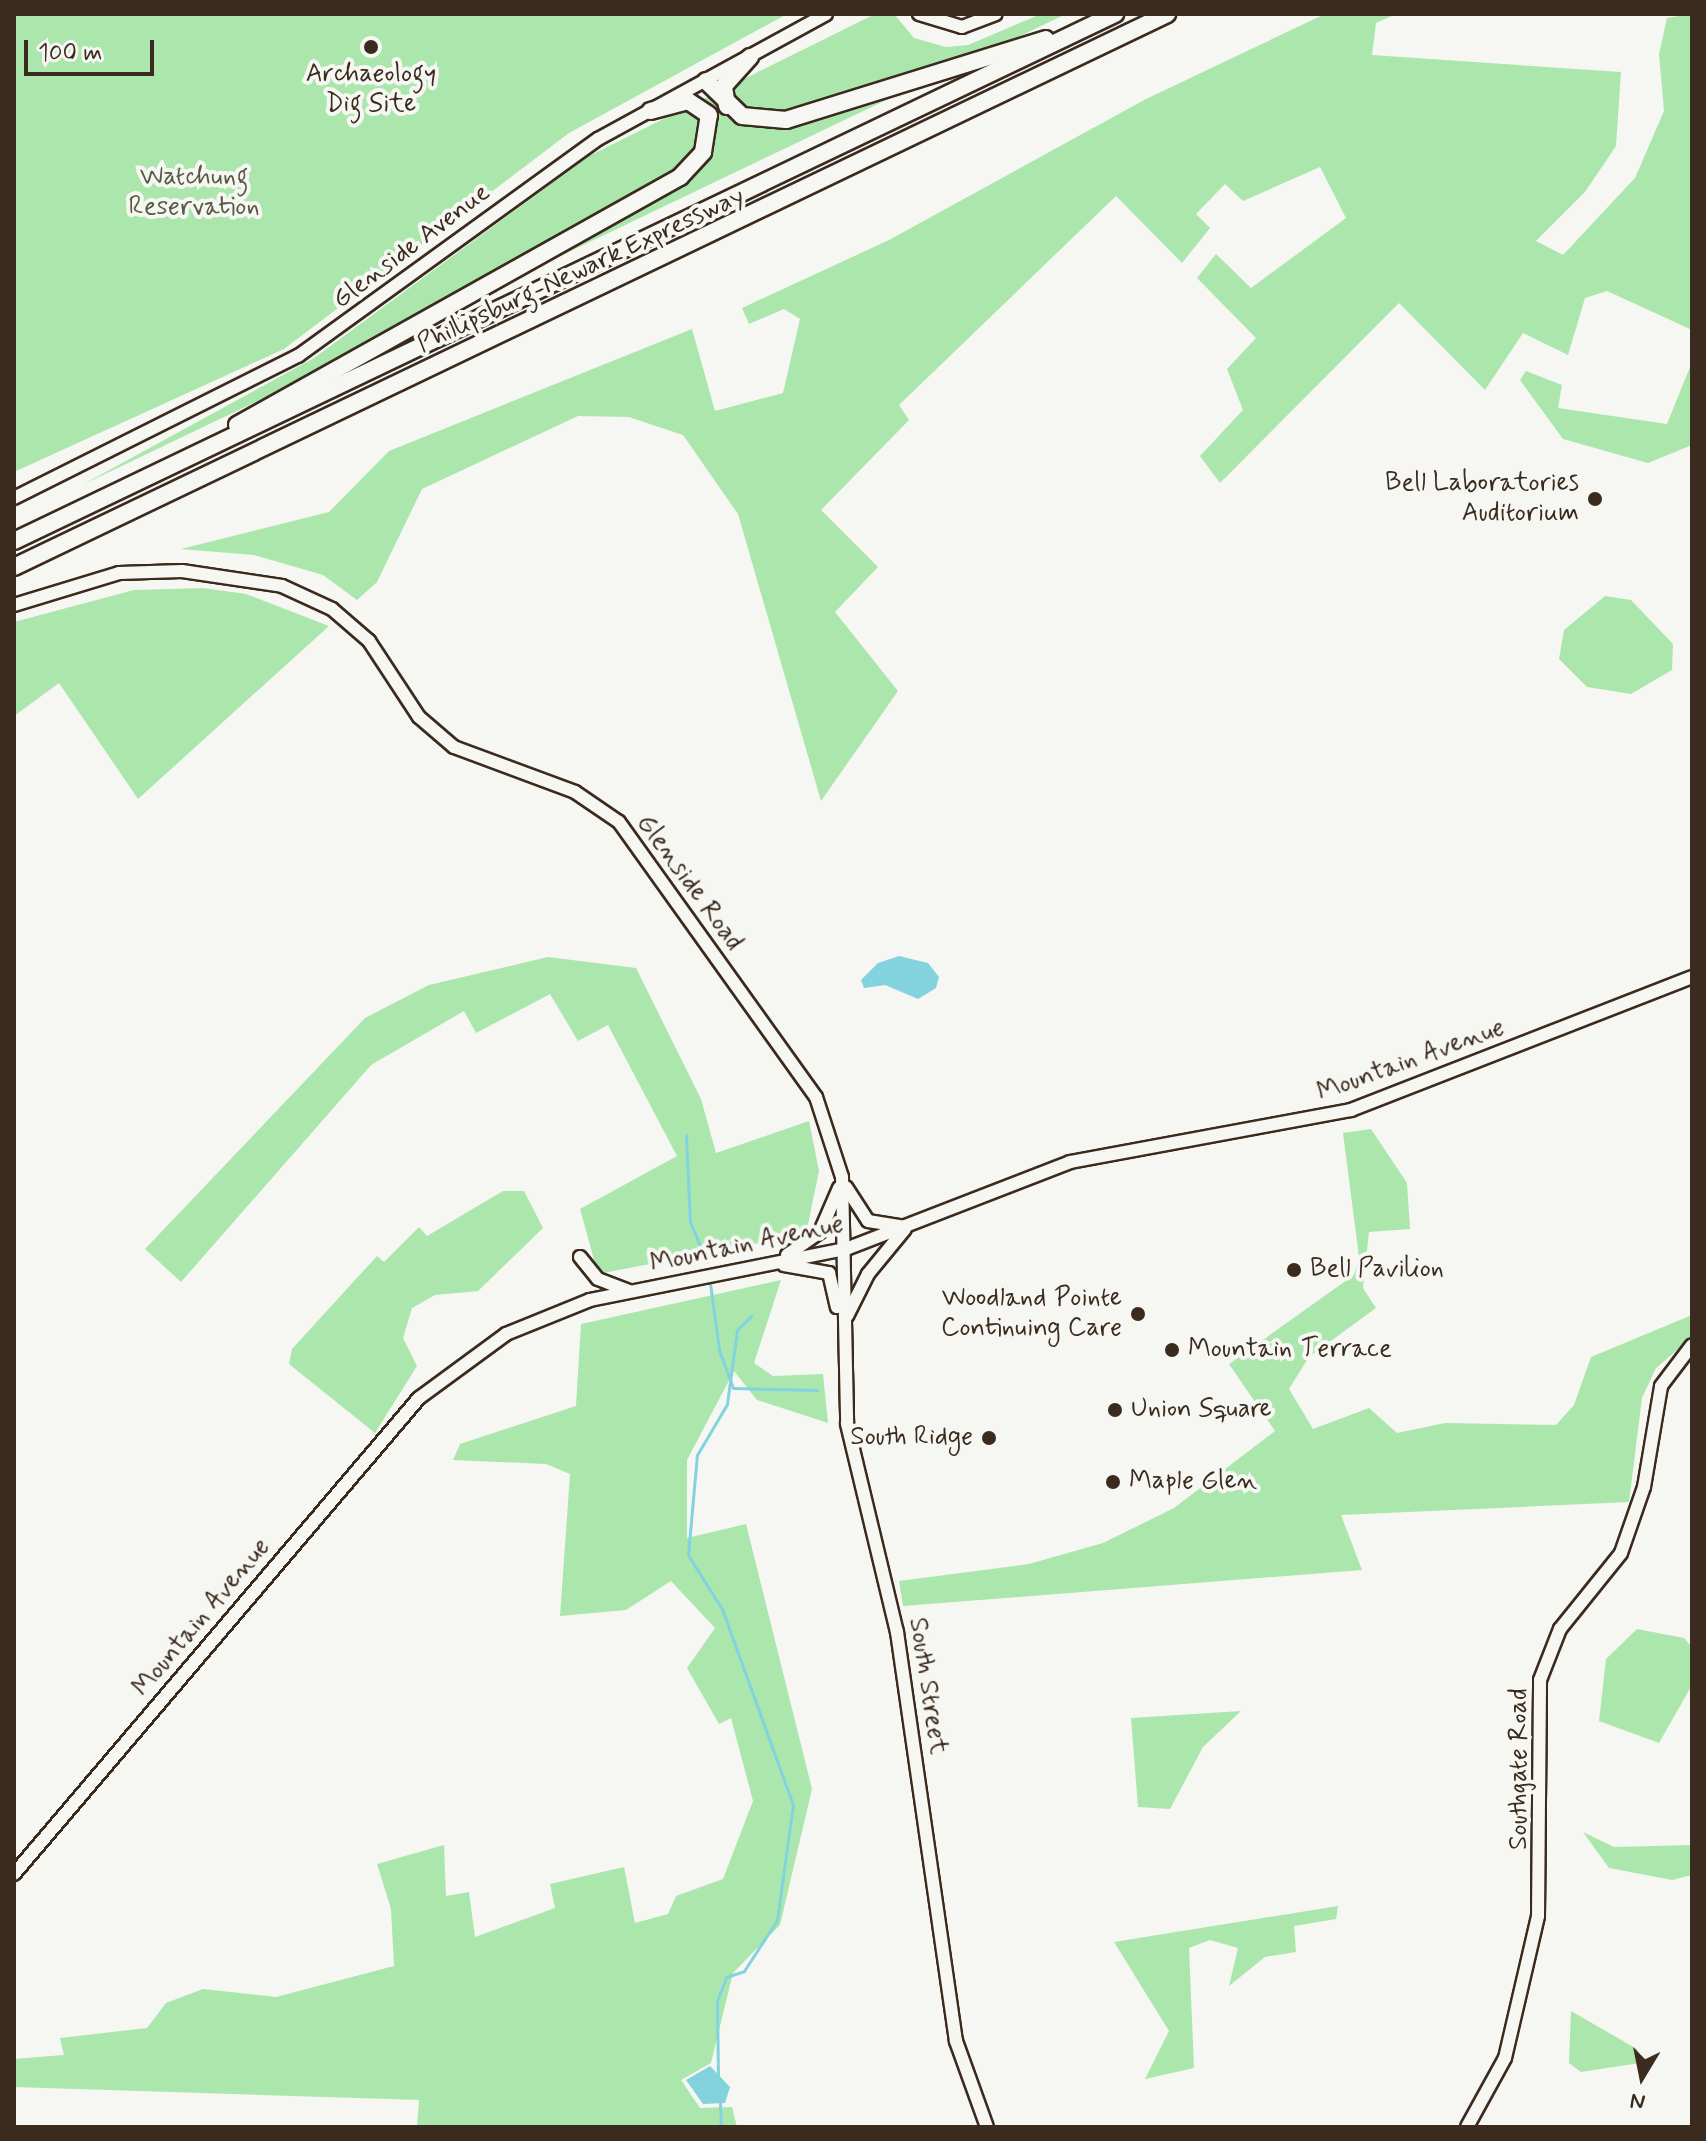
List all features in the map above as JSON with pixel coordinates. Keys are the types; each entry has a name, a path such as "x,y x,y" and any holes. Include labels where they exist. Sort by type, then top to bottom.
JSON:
{"highway":[{"path":"702,83 728,108 761,120 800,117 1107,14"},
{"name":"Phillipsburg-Newark Expressway","path":"14,541 1115,14"},
{"name":"Phillipsburg-Newark Expressway","path":"14,567 1167,14"},
{"path":"728,108 724,86 750,57"},
{"path":"141,480 657,192 698,160 709,115 702,83"},
{"path":"650,111 688,101 709,115"}],"main road":[{"name":"Glenside Avenue","path":"14,498 310,349 518,193 650,111 826,14"},
{"path":"919,14 962,27 996,14"},
{"name":"Glenside Road","path":"14,605 108,575 182,571 282,586 332,609 369,641 436,734 468,756 575,792 639,844 816,1097 842,1177 846,1249"},
{"name":"Mountain Avenue","path":"14,1874 419,1398 506,1334 629,1291 846,1249 1082,1159 1351,1110 1692,977"},
{"path":"841,1330 868,1274 907,1227 861,1216 842,1177"},
{"path":"768,1264 820,1232 842,1177"},
{"name":"South Street","path":"846,1249 841,1330 847,1424 897,1632 956,2041 987,2127"},
{"path":"580,1257 598,1279 629,1291"},
{"path":"768,1264 829,1273 841,1330"},
{"name":"Southgate Road","path":"1467,2127 1505,2058 1538,1916 1540,1680 1560,1629 1621,1553 1644,1487 1661,1386 1692,1345"}],"green space":[{"name":"Watchung Reservation","path":"14,14 787,14 569,133 284,349 14,472"},
{"path":"875,14 894,14 914,38 946,47 968,45 1041,14 1066,14 82,485 314,358 589,156"},
{"path":"1325,14 1396,14 1376,23 1372,55 1621,72 1616,146 1585,192 1536,241 1563,255 1635,178 1664,111 1659,54 1667,18 1692,14 1692,330 1607,291 1585,298 1568,355 1523,333 1485,390 1399,303 1220,483 1200,456 1243,410 1227,369 1256,338 1197,278 1216,254 1251,288 1346,218 1320,167 1243,201 1225,184 1196,214 1210,228 1182,263 1116,196 899,405 909,420 821,510 878,567 835,612 898,691 821,801 738,514 683,435 629,417 578,416 422,489 377,582 357,600 323,575 254,555 181,549 329,512 389,451 692,329 715,411 783,393 800,319 784,309 749,324 742,308 889,240 1146,99"},
{"path":"1692,362 1692,445 1648,463 1563,439 1520,380 1526,371 1562,385 1558,408 1667,424"},
{"path":"203,588 246,594 329,626 138,799 59,683 14,716 14,622 134,590"},
{"path":"1605,596 1631,600 1673,644 1672,670 1631,694 1587,687 1559,659 1564,630"},
{"path":"548,957 636,968 701,1099 716,1153 809,1121 819,1171 806,1234 598,1274 580,1209 677,1156 608,1025 578,1041 550,994 476,1033 464,1011 371,1065 181,1282 145,1249 365,1018 429,985"},
{"path":"1371,1129 1407,1183 1410,1229 1369,1232 1363,1288 1376,1308 1309,1357 1289,1389 1313,1429 1369,1408 1397,1433 1445,1423 1556,1425 1574,1405 1591,1357 1692,1315 1692,1337 1656,1368 1642,1398 1629,1502 1341,1515 1362,1570 903,1606 899,1581 1029,1564 1103,1543 1174,1508 1275,1431 1229,1364 1354,1275 1359,1257 1343,1133"},
{"path":"503,1191 524,1191 543,1228 478,1291 435,1295 412,1308 403,1338 417,1366 375,1433 289,1364 292,1349 377,1256 384,1262 419,1227 427,1236"},
{"path":"781,1280 754,1363 773,1376 823,1374 828,1423 757,1400 734,1371 687,1460 687,1538 746,1524 812,1789 780,1925 733,1973 711,2063 681,2080 700,2108 732,2107 737,2127 417,2127 419,2100 14,2087 14,2059 64,2055 60,2038 147,2028 166,2003 203,1989 276,1997 394,1966 391,1909 377,1864 444,1845 446,1896 469,1892 475,1937 555,1908 550,1884 624,1867 635,1923 668,1914 676,1896 723,1879 753,1801 731,1718 719,1724 687,1668 715,1628 671,1581 626,1610 560,1616 570,1474 546,1464 453,1460 460,1444 576,1406 581,1324"},
{"path":"1637,1629 1684,1638 1692,1647 1692,1685 1659,1743 1599,1721 1606,1659"},
{"path":"1241,1711 1203,1747 1170,1809 1138,1807 1131,1718"},
{"path":"1583,1832 1614,1847 1692,1845 1692,1875 1672,1880 1609,1868"},
{"path":"1338,1906 1336,1919 1294,1926 1296,1952 1265,1957 1229,1986 1238,1948 1210,1940 1189,1948 1194,2068 1145,2079 1169,2031 1114,1942"},
{"path":"1571,2011 1637,2049 1640,2063 1581,2072 1569,2063"}],"water":[{"path":"899,956 928,963 939,977 936,988 918,999 885,985 864,988 861,980 878,963"},
{"path":"710,2066 730,2087 725,2103 703,2104 686,2080"}],"waterway":[{"path":"686,1135 690,1222 707,1262"},
{"path":"710,1283 719,1350 733,1388 817,1390"},
{"path":"718,2076 717,2001 726,1977 744,1971 777,1920 793,1805 722,1609 688,1555 697,1455 727,1404 737,1330 751,1316"},
{"path":"720,2103 721,2127"}],"place":[{"name":"Archaeology Dig Site","path":"371,47"},
{"name":"Bell Laboratories Auditorium","path":"1595,499"},
{"name":"Bell Pavilion","path":"1294,1270"},
{"name":"Woodland Pointe Continuing Care","path":"1138,1314"},
{"name":"Mountain Terrace","path":"1172,1350"},
{"name":"Union Square","path":"1115,1410"},
{"name":"South Ridge","path":"989,1438"},
{"name":"Maple Glen","path":"1113,1482"}]}
